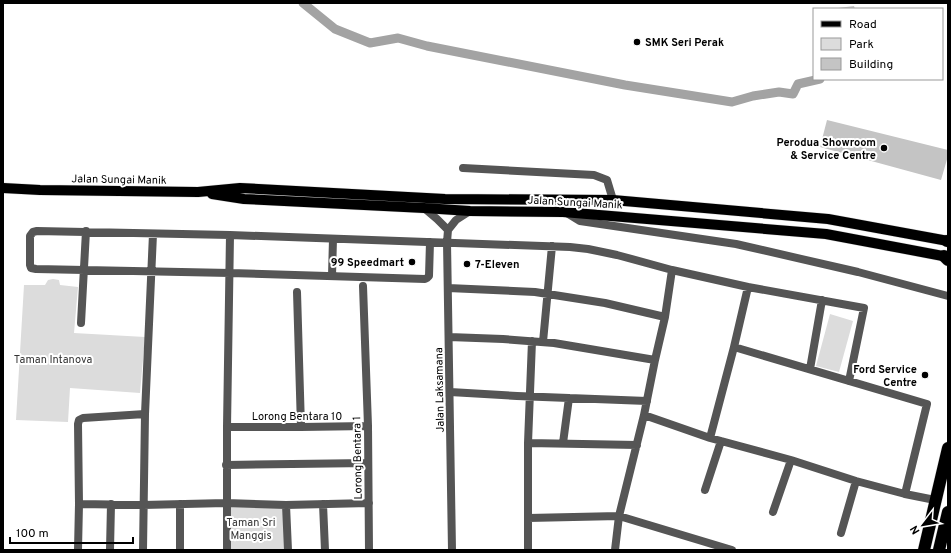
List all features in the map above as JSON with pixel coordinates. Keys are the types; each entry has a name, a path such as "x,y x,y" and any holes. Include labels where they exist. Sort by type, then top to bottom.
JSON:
{"highway":[{"path":"924,550 948,448"},
{"path":"939,550 948,512"}],"main road":[{"name":"Jalan Sungai Manik","path":"3,188 40,190 198,192 240,188 445,199 613,200 828,219 948,241"},
{"name":"Jalan Sungai Manik","path":"198,192 244,199 470,211 563,212 826,234 947,258"}],"street":[{"path":"463,168 594,175 607,180 613,200"},
{"path":"424,208 448,230 456,220 470,211"},
{"path":"563,212 580,221 728,242 765,250 858,272 948,296"},
{"name":"Jalan Laksamana","path":"448,230 452,550"},
{"path":"430,242 429,276 425,279 36,269 31,268 30,265 30,236 32,232 37,231 86,231 447,242 552,246 588,249 748,287 864,308 849,381"},
{"path":"82,323 86,231"},
{"path":"143,550 145,414 153,234"},
{"path":"227,550 226,427 230,235"},
{"path":"332,276 333,239"},
{"path":"543,342 552,246"},
{"path":"615,550 619,516 647,402 654,360 665,317 672,270"},
{"name":"Lorong Bentara 1","path":"363,286 368,426 369,550"},
{"path":"710,438 748,287"},
{"path":"448,288 548,293 605,303 665,317"},
{"path":"297,292 301,427"},
{"path":"810,370 822,300"},
{"path":"449,337 543,342 654,360"},
{"path":"528,550 528,443 532,341"},
{"path":"734,347 927,404 905,494"},
{"path":"450,392 647,402"},
{"path":"563,443 569,398"},
{"path":"78,550 79,420 83,418 145,414"},
{"path":"644,415 710,438 791,460 856,481 935,500"},
{"name":"Lorong Bentara 10","path":"226,427 368,426"},
{"path":"705,490 721,441"},
{"path":"528,443 637,445"},
{"path":"773,512 791,460"},
{"path":"226,465 368,463"},
{"path":"842,533 856,481"},
{"path":"79,504 369,504"},
{"path":"110,550 111,504"},
{"path":"180,504 180,550"},
{"path":"323,504 325,550"},
{"path":"286,505 288,550"},
{"path":"528,518 619,516 732,550"}],"green space":[{"name":"Taman Intanova","path":"48,280 59,280 60,285 78,287 74,333 145,337 140,393 70,388 68,422 16,420 24,285 45,285"},
{"path":"830,314 853,321 839,372 816,366"},
{"name":"Taman Sri Manggis","path":"229,506 283,508 285,550 229,550"}],"building":[{"path":"854,6 855,8 838,8"},
{"name":"Perodua Showroom & Service Centre","path":"827,120 948,150 948,156 941,180 820,147"}],"waterway":[{"path":"303,3 335,29 370,43 398,38 427,46 625,85 732,102 753,96 779,92 793,94 798,84 816,80"}],"place":[{"name":"SMK Seri Perak","path":"637,42"},
{"name":"Perodua Showroom & Service Centre","path":"884,148"},
{"name":"99 Speedmart","path":"412,262"},
{"name":"7-Eleven","path":"467,264"},
{"name":"Ford Service Centre","path":"925,375"}]}
